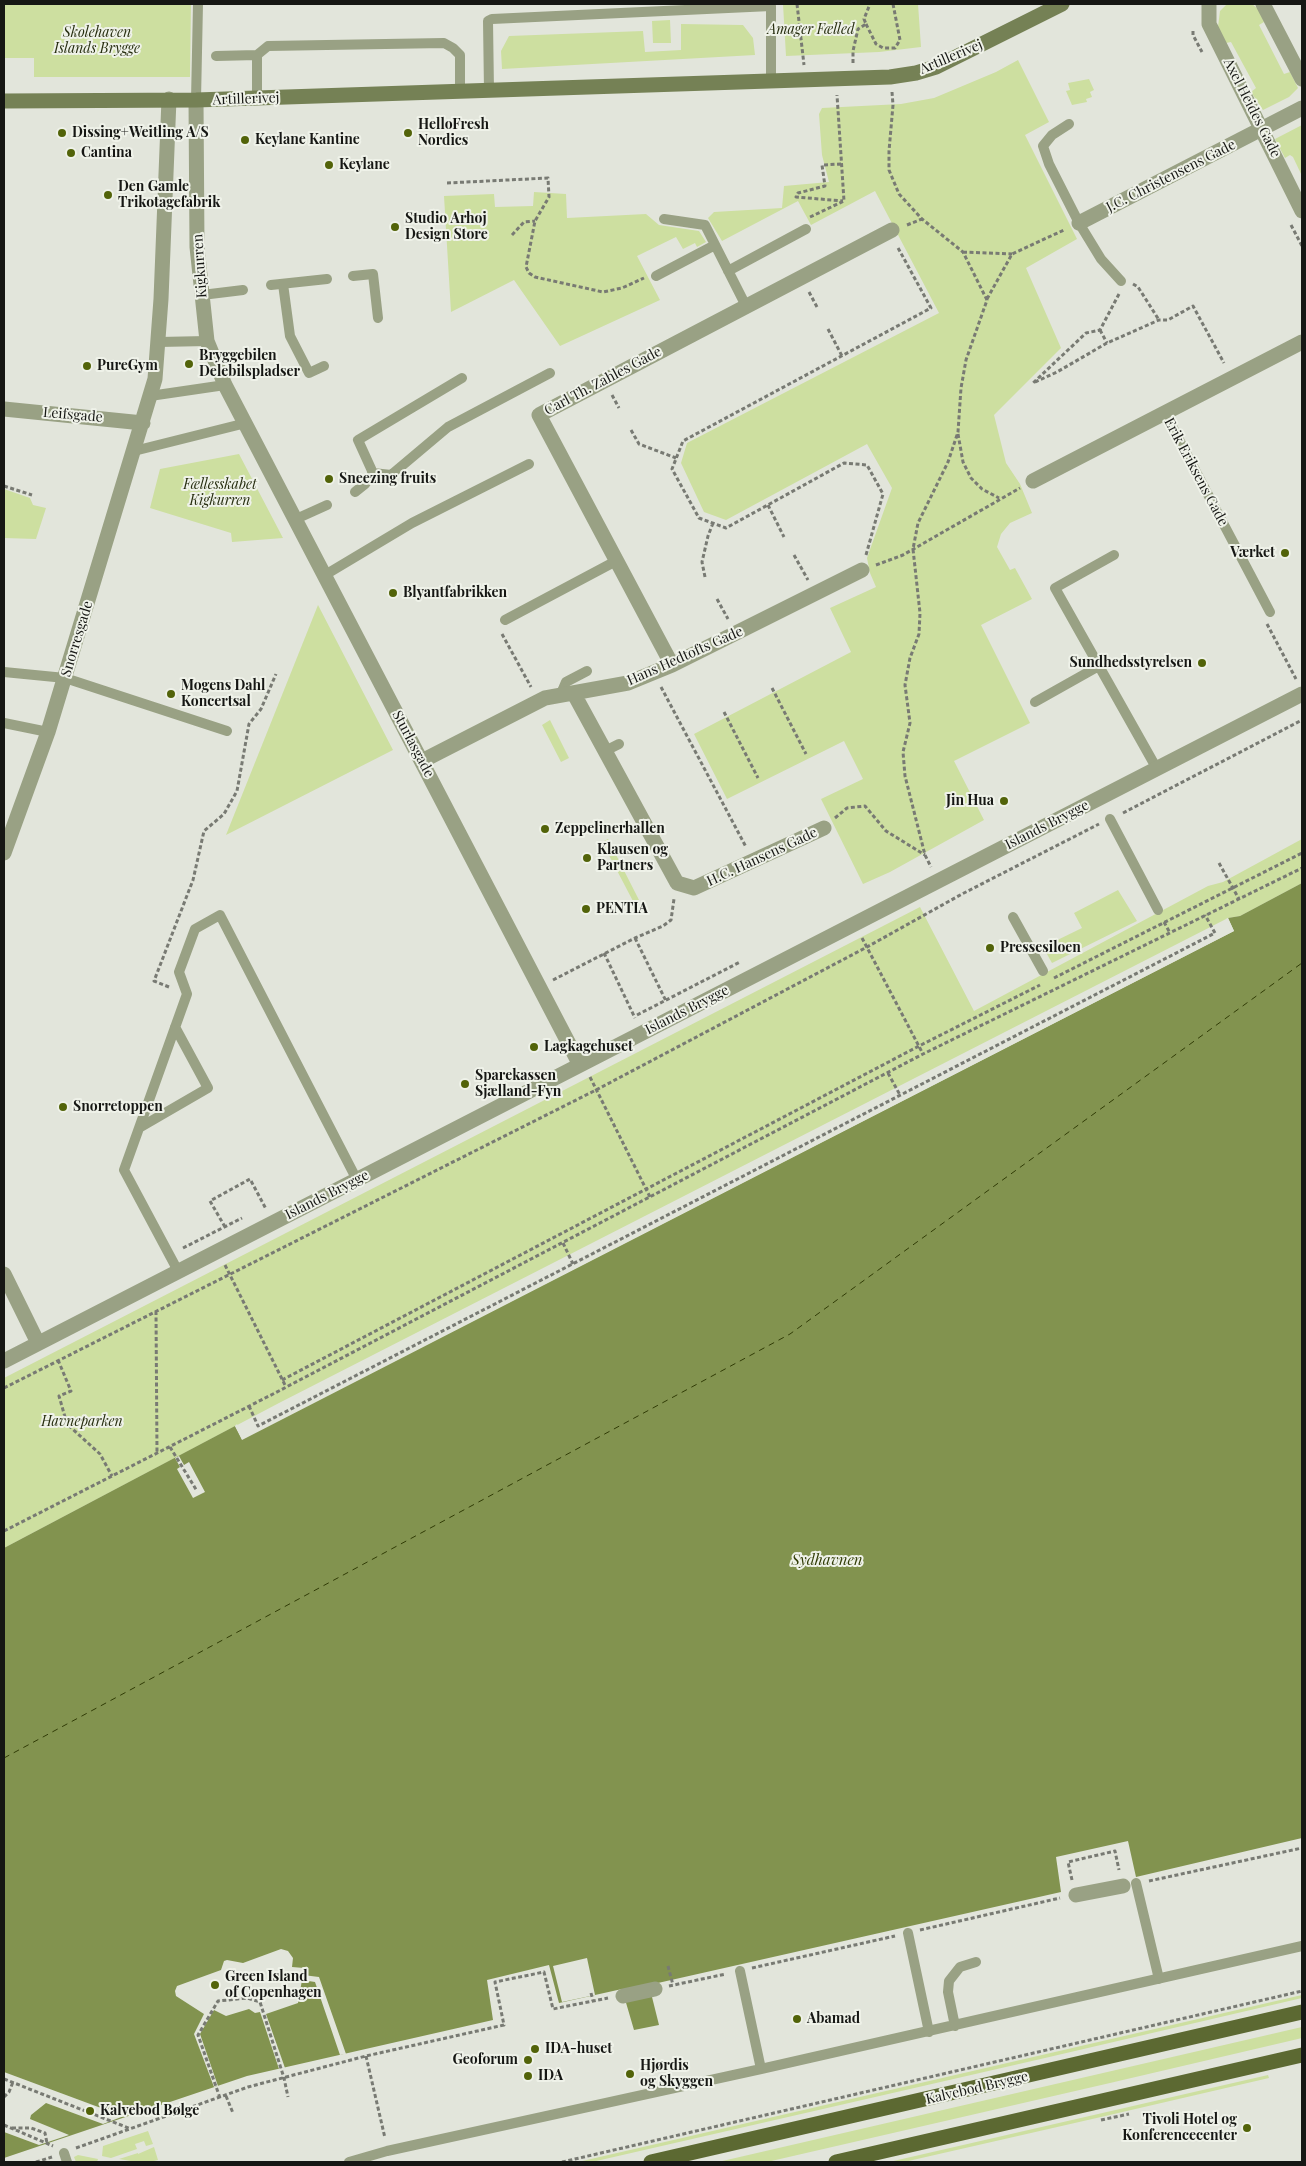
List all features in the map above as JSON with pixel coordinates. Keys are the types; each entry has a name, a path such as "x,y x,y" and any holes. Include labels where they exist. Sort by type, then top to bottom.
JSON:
{"main road":[{"name":"Kalvebod Brygge","path":"651,2162 1302,2012"},
{"path":"836,2162 1302,2055"}],"street":[{"name":"Artillerivej","path":"4,100 196,100 890,77 916,73 936,67 1062,4"},
{"name":"Axel Heides Gade","path":"1209,4 1209,24 1263,129 1302,211"},
{"path":"1263,4 1302,78"},
{"path":"143,423 155,379 159,342 169,100"},
{"name":"Kigkurren","path":"196,100 197,248 207,340 226,385 246,423"},
{"name":"J.C. Christensens Gade","path":"1079,223 1302,108"},
{"name":"Carl Th. Zahles Gade","path":"672,665 539,414 890,231"},
{"name":"Erik Eriksens Gade","path":"1033,481 1302,342"},
{"name":"Leifsgade","path":"4,409 143,423"},
{"name":"Snorresgade","path":"4,853 48,732 143,423"},
{"name":"Sturlasgade","path":"246,423 583,1070"},
{"name":"Hans Hedtofts Gade","path":"422,761 545,698 628,683 672,665 862,570"},
{"name":"Islands Brygge","path":"4,1361 273,1222 583,1070 642,1033 1302,694"},
{"path":"567,695 605,751 677,883"},
{"name":"H.C. Hansens Gade","path":"677,883 694,888 824,828"},
{"path":"4,1274 38,1343"},
{"path":"1076,1895 1130,1885"},
{"path":"623,1996 655,1989"}],"lane":[{"path":"196,100 198,4"},
{"path":"489,91 488,21 492,19 771,6 771,82"},
{"path":"216,56 257,55 268,46 444,42 454,48 460,55 460,92"},
{"path":"256,98 257,55"},
{"path":"1068,124 1052,135 1043,146 1048,164 1079,223 1101,259 1121,281"},
{"path":"664,219 705,225 746,306"},
{"path":"728,271 806,230"},
{"path":"656,276 715,245"},
{"path":"353,276 373,274 378,318"},
{"path":"271,285 327,279"},
{"path":"283,284 290,336 309,373 324,366"},
{"path":"202,295 243,290"},
{"path":"159,342 207,340"},
{"path":"373,473 391,475 448,427 550,373"},
{"path":"373,473 358,440 462,378"},
{"path":"150,396 226,385"},
{"name":"Erik Eriksens Gade","path":"1165,413 1270,612"},
{"path":"134,450 246,423"},
{"path":"325,574 412,523 529,464"},
{"path":"355,492 365,484 373,473"},
{"path":"296,520 327,505"},
{"path":"1114,555 1055,588 1157,769"},
{"path":"505,620 616,560"},
{"path":"1035,702 1099,666"},
{"path":"567,695 566,682 587,671"},
{"path":"4,672 65,678 227,731"},
{"path":"4,723 48,732"},
{"path":"605,751 619,744"},
{"path":"1110,819 1158,910"},
{"path":"178,1271 124,1170 187,994 179,972 195,929 220,915 357,1180"},
{"path":"1013,917 1043,971"},
{"path":"140,1128 208,1088 175,1027"},
{"path":"1130,1885 1159,1979"},
{"path":"908,1933 929,2032"},
{"path":"349,2162 388,2151 929,2032 1302,1946"},
{"path":"955,2026 948,1992 949,1981 960,1967 976,1962"},
{"path":"740,1971 761,2069"}],"path":[{"path":"796,4 805,81"},
{"path":"870,4 864,19 876,44 883,48 895,48 900,40 893,4"},
{"path":"853,79 853,51 858,29 866,24"},
{"path":"890,77 893,105 889,170 898,194 922,219 963,252 987,300"},
{"path":"836,80 844,202"},
{"path":"842,164 822,165 825,186 798,193 796,197 844,202"},
{"path":"447,183 548,178 549,197 535,221 526,267 529,273 535,277 603,292 622,288 645,278 656,276"},
{"path":"806,230 805,220 844,202"},
{"path":"512,235 524,222 535,221"},
{"path":"963,252 1012,254 1079,223"},
{"path":"862,570 883,494 867,465 844,463 726,528 699,518 672,469 683,441 931,308 890,231"},
{"path":"999,498 982,489 971,478 963,462 958,432 961,388 966,360 987,300 1012,254"},
{"path":"1100,330 1119,294 1121,281 1132,283 1138,287 1159,320"},
{"path":"1100,330 1086,333 1033,383 1058,372 1107,343 1159,320 1168,320 1193,306 1232,379"},
{"path":"828,329 842,356"},
{"path":"1100,330 1107,343"},
{"path":"631,430 639,444 676,458"},
{"path":"937,882 925,855 906,776 903,752 910,723 905,685 910,658 919,634 920,613 913,549 918,523 948,462 958,432"},
{"path":"862,570 903,555 999,498 1033,481"},
{"path":"4,486 32,495"},
{"path":"768,505 784,537"},
{"path":"705,577 702,562 713,523"},
{"path":"794,555 798,563"},
{"path":"717,599 720,604"},
{"path":"1270,612 1263,615 1290,668"},
{"path":"505,620 502,634 539,701"},
{"path":"654,672 753,861"},
{"path":"187,994 154,981 193,880 204,831 224,814 238,791 249,724 261,709 276,674"},
{"path":"772,688 806,754"},
{"path":"724,712 758,778"},
{"path":"4,1388 596,1090 867,947 962,894 1302,720"},
{"path":"824,828 847,808 859,805 865,806 886,831 925,855"},
{"path":"282,1380 919,1046 1165,924 1233,887 1302,853"},
{"path":"1220,863 1239,899"},
{"path":"4,1531 286,1387 923,1054 1302,868"},
{"path":"539,987 604,953 663,926 671,920 677,883"},
{"path":"249,1406 258,1426 1215,933 1205,915"},
{"path":"857,923 867,947 923,1054"},
{"path":"635,938 661,988 673,1018"},
{"path":"604,953 642,1033"},
{"path":"583,1070 596,1090 650,1197"},
{"path":"888,1073 900,1095"},
{"path":"233,1243 210,1201 250,1179 273,1222"},
{"path":"563,1243 573,1264"},
{"path":"218,1251 286,1387"},
{"path":"156,1311 157,1453"},
{"path":"58,1360 70,1391 59,1396 67,1424 100,1454 112,1476"},
{"path":"170,1447 197,1491"},
{"path":"655,1989 1076,1895 1068,1862 1115,1851 1130,1885 1302,1848"},
{"path":"668,1966 673,1985"},
{"path":"36,2162 66,2158 131,2129 248,2087 366,2056 504,2025 494,1982 544,1972 553,2008 623,1996"},
{"path":"562,2162 1302,1991"},
{"path":"591,1993 592,2001"},
{"path":"220,2098 198,2035 218,2001 246,1998 260,2002 284,2078 288,2097"},
{"path":"366,2056 388,2151"},
{"path":"4,2079 131,2129"},
{"path":"4,2097 9,2092 13,2082"},
{"path":"226,2096 233,2113"},
{"path":"4,2125 10,2128 48,2143 45,2133 31,2128 10,2128"}],"green space":[{"name":"Skolehaven Islands Brygge","path":"4,4 191,4 190,77 34,77 34,58 4,58"},
{"name":"Amager Fælled","path":"783,4 918,4 921,47 879,52 786,56"},
{"path":"1227,4 1252,4 1258,9 1264,22 1259,25 1284,74 1290,72 1298,88 1289,97 1263,110 1251,92 1256,88 1231,42 1226,43 1218,27 1220,11"},
{"path":"670,20 671,43 653,43 652,21"},
{"path":"681,24 743,25 753,38 755,55 502,69 501,51 509,36 643,31 645,52 681,50"},
{"path":"1018,60 1049,122 1025,135 1077,239 1026,268 1061,348 994,415 1006,463 1020,484 1032,513 1010,523 1001,534 997,547 1010,570 1015,568 1032,599 981,625 1030,723 954,761 984,820 890,872 863,884 821,799 863,779 844,741 727,799 694,734 851,652 830,608 876,587 870,573 867,558 892,488 867,444 726,520 704,512 681,463 687,443 939,313 875,191 811,225 798,201 722,241 708,218 714,212 782,208 784,186 829,182 822,155 819,114 822,108 901,104 934,98 996,72"},
{"path":"1089,79 1094,90 1090,92 1092,97 1086,99 1087,102 1072,105 1066,91 1070,90 1068,83"},
{"path":"1302,125 1302,176 1293,157 1290,155 1285,158 1275,139"},
{"path":"534,192 566,194 567,218 646,214 659,225 699,231 706,242 697,247 695,243 683,249 676,237 637,256 660,300 560,346 514,280 451,312 444,196 494,194 495,207 533,206"},
{"name":"Fællesskabet Kigkurren","path":"239,454 283,538 232,542 231,533 150,508 160,469"},
{"path":"4,489 30,498 33,505 46,508 36,539 4,538"},
{"path":"318,605 393,750 226,835"},
{"path":"550,720 569,758 561,762 542,725"},
{"path":"608,839 639,900 634,903 602,842"},
{"name":"Havneparken","path":"1302,839 1302,883 1240,916 1228,918 279,1403 4,1548 4,1378 920,907 974,1011 1208,886 1223,882"},
{"path":"1118,890 1137,921 1052,963 1043,947 1082,928 1074,913"},
{"path":"1302,1995 1302,1998 1045,2058 592,2162 578,2162"},
{"path":"1302,2027 1302,2038 1110,2083 767,2162 718,2162"},
{"path":"1268,2075 1269,2078 1101,2117 904,2162 889,2162"},
{"path":"148,2131 153,2144 146,2146 144,2141 135,2144 137,2149 111,2158 102,2156 103,2146"},
{"path":"154,2147 158,2160 137,2162 119,2159 138,2154"},
{"path":"78,2155 98,2159 97,2162 76,2162 74,2157"}],"water":[{"name":"Sydhavnen","path":"1302,883 1302,1838 1136,1877 1128,1841 1056,1857 1061,1892 649,1985 659,2025 634,2030 622,1989 559,2003 549,1965 487,1980 493,2020 247,2076 4,2158 4,1548 235,1426 242,1439 1234,931 1228,918 1240,916"}],"pier":[{"path":"1228,918 1234,931 242,1440 235,1426 237,1424 243,1436 1231,930 1226,919"},
{"path":"179,1456 184,1465 189,1462 205,1492 193,1498 177,1469 180,1467 175,1458"},
{"path":"281,1949 288,1951 293,1958 292,1967 304,1968 303,1975 319,1977 346,2054 340,2055 315,1982 302,1980 298,2003 266,2014 285,2068 279,2069 260,2012 255,2013 249,2009 226,2016 214,2010 200,2034 218,2086 214,2087 194,2034 204,2014 176,1996 177,1986 221,1970 224,1961 243,1963"},
{"path":"587,1958 595,1995 562,2002 553,1966"},
{"name":"Kalvebod Bølge","path":"4,2072 124,2116 103,2124 46,2103 31,2115 30,2119 69,2135 39,2145 4,2132"}],"ferry route":[{"path":"4,1758 790,1334 1302,963"}],"place":[{"name":"Dissing+Weitling A/S","path":"62,133"},
{"name":"HelloFresh Nordics","path":"408,133"},
{"name":"Keylane Kantine","path":"245,140"},
{"name":"Cantina","path":"71,153"},
{"name":"Keylane","path":"329,165"},
{"name":"Den Gamle Trikotagefabrik","path":"108,195"},
{"name":"Studio Arhoj Design Store","path":"395,227"},
{"name":"Bryggebilen Delebilspladser","path":"189,364"},
{"name":"PureGym","path":"87,366"},
{"name":"Sneezing fruits","path":"329,479"},
{"name":"Værket","path":"1285,553"},
{"name":"Blyantfabrikken","path":"393,593"},
{"name":"Sundhedsstyrelsen","path":"1202,663"},
{"name":"Mogens Dahl Koncertsal","path":"171,694"},
{"name":"Jin Hua","path":"1004,801"},
{"name":"Zeppelinerhallen","path":"545,829"},
{"name":"Klausen og Partners","path":"587,858"},
{"name":"PENTIA","path":"586,909"},
{"name":"Pressesiloen","path":"990,948"},
{"name":"Lagkagehuset","path":"534,1047"},
{"name":"Sparekassen Sjælland-Fyn","path":"465,1084"},
{"name":"Snorretoppen","path":"63,1107"},
{"name":"Green Island of Copenhagen","path":"215,1985"},
{"name":"Abamad","path":"797,2019"},
{"name":"IDA-huset","path":"535,2049"},
{"name":"Geoforum","path":"528,2060"},
{"name":"Hjørdis og Skyggen","path":"630,2074"},
{"name":"IDA","path":"528,2076"},
{"name":"Kalvebod Bølge","path":"90,2111"},
{"name":"Tivoli Hotel og Konferencecenter","path":"1247,2128"}]}
